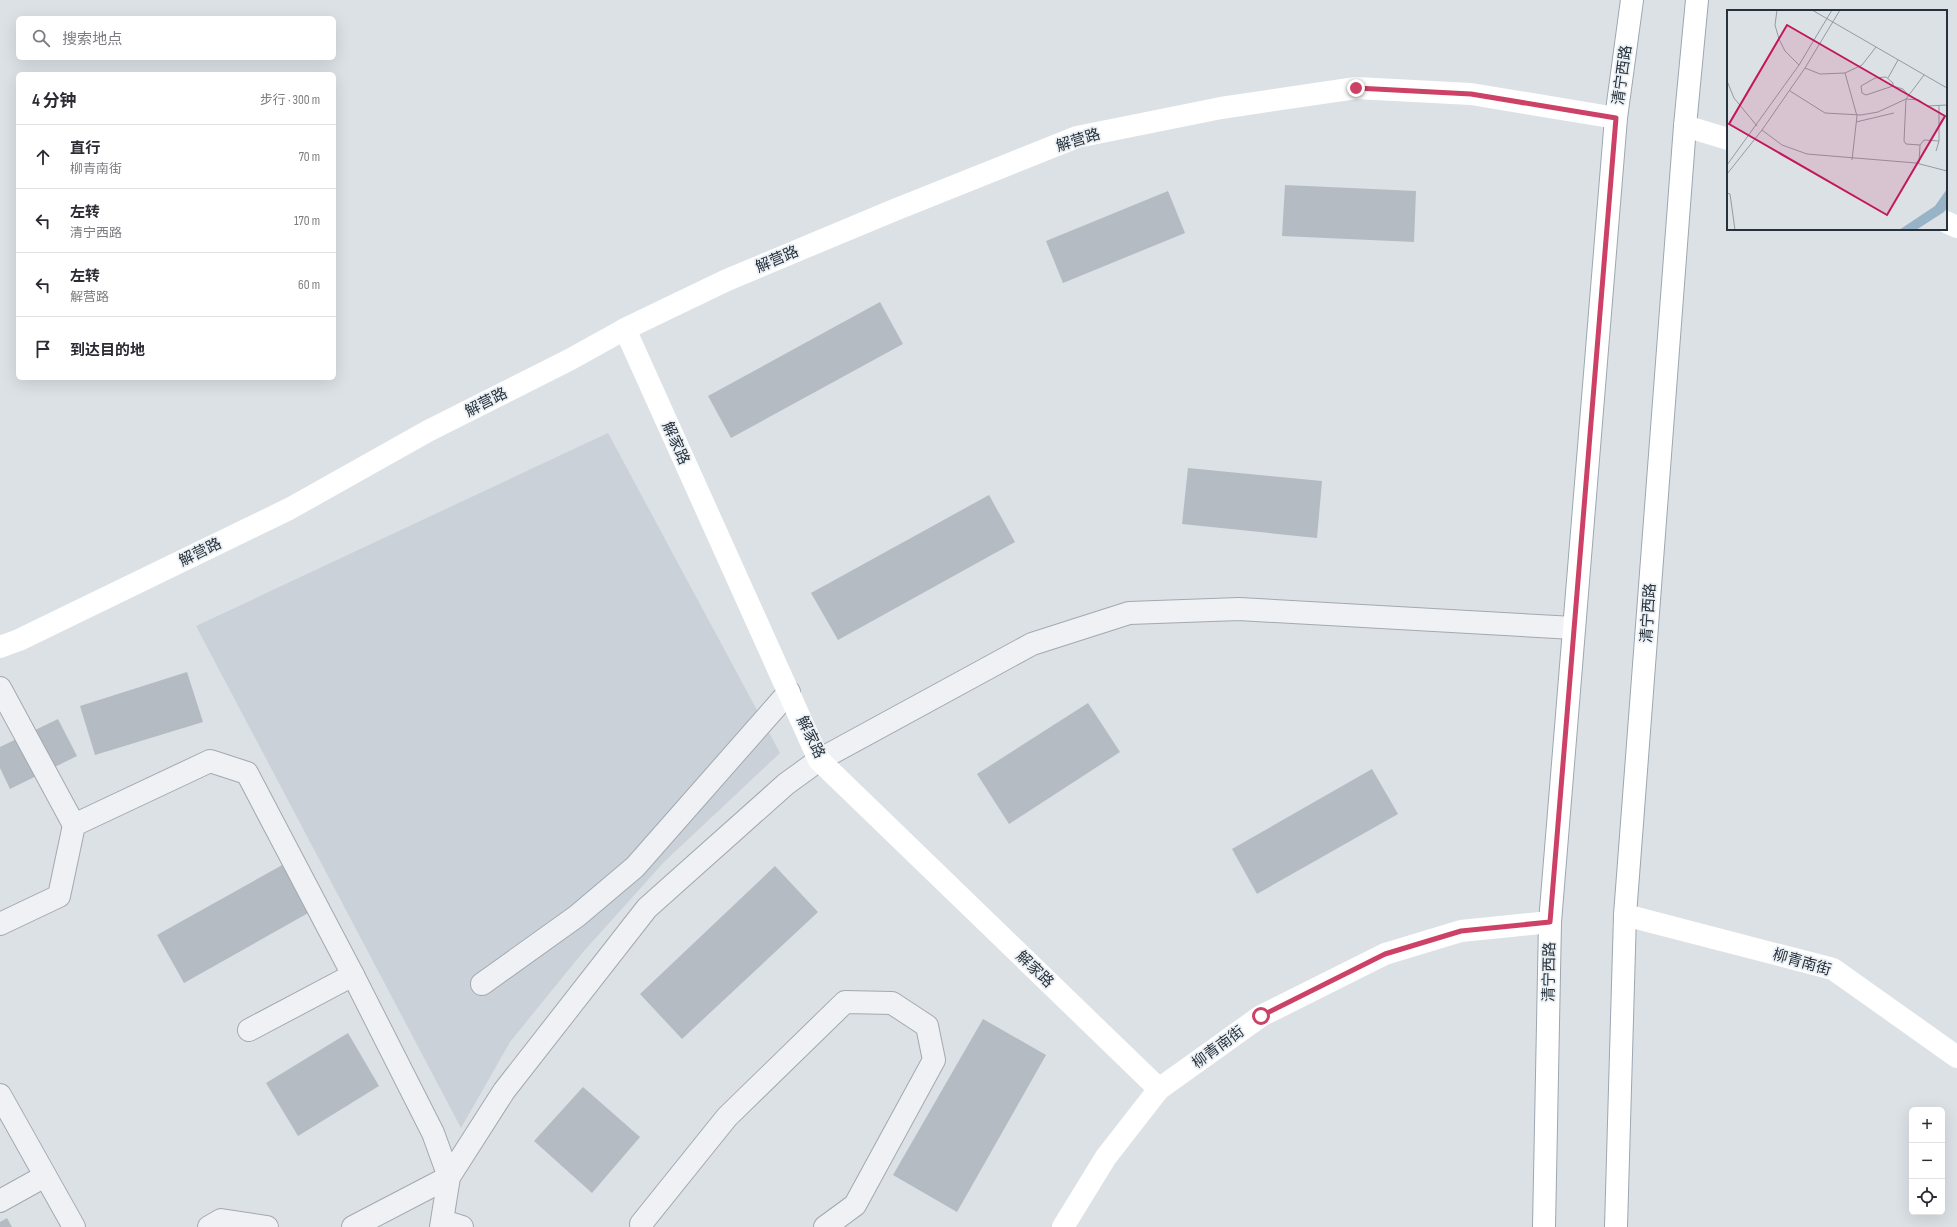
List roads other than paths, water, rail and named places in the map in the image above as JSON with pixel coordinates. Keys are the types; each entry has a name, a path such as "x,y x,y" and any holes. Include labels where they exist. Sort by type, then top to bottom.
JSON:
{"street":[{"name":"清宁西路","path":"1544,1227 1550,922 1616,118 1632,0"},
{"name":"清宁西路","path":"1616,1227 1625,915 1685,126 1697,0"},
{"name":"解营路","path":"0,647 19,640 289,510 428,431 568,360 625,329 735,277 900,208 1077,137 1221,108 1356,88 1471,94 1616,118"},
{"path":"1685,126 1727,139"},
{"path":"1947,222 1957,227"},
{"name":"解家路","path":"625,329 819,760 1160,1089"},
{"path":"353,1227 449,1177 504,1091 647,908 786,784 819,760 1032,644 1129,613 1239,609 1574,628"},
{"path":"0,688 74,825 59,896 0,924"},
{"path":"482,984 576,916 635,867 789,692"},
{"path":"74,825 210,761 247,773 353,975 433,1133 449,1177 449,1225"},
{"name":"柳青南街","path":"1625,915 1833,969 1957,1057"},
{"name":"柳青南街","path":"1063,1227 1106,1157 1160,1089 1261,1016 1385,954 1461,931 1550,922"},
{"path":"249,1030 353,975"},
{"path":"638,1226 726,1117 845,1002 892,1003 927,1026 934,1060 854,1205 825,1227"},
{"path":"0,1095 74,1227"},
{"path":"0,1201 45,1176"},
{"path":"209,1227 221,1220 267,1227"}]}
